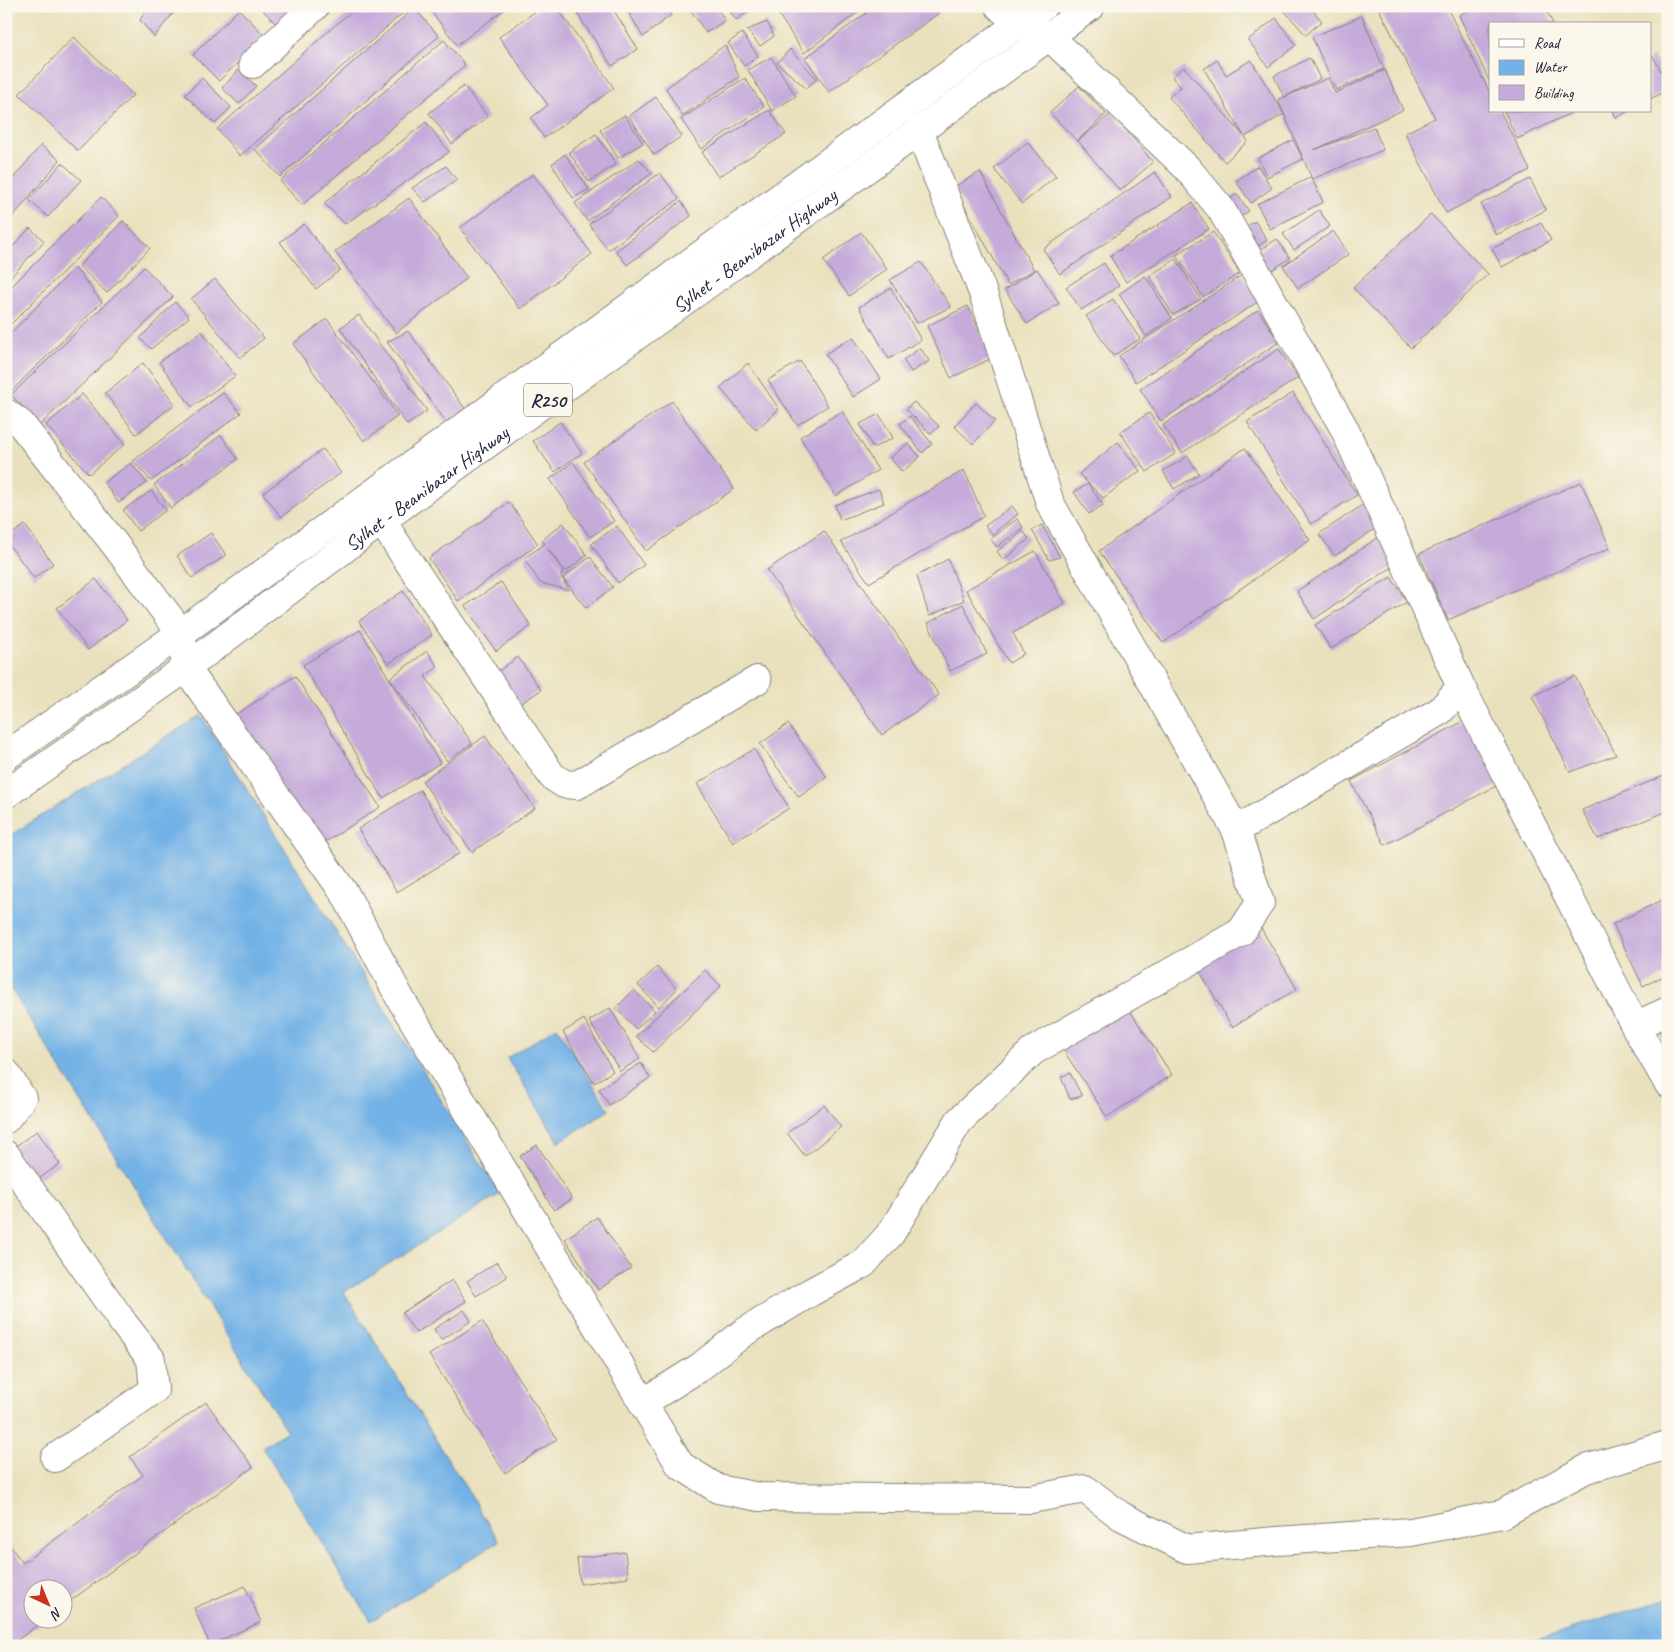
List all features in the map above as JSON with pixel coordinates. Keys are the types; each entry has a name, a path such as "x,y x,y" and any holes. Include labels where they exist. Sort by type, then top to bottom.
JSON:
{"street":[{"path":"253,64 316,6"},
{"name":"Sylhet - Beanibazar Highway","path":"6,756 181,633 366,498 1009,15 1043,6"},
{"name":"Sylhet - Beanibazar Highway","path":"6,794 186,668 381,521 1091,6"},
{"path":"1009,15 1050,37 1187,168 1221,209 1344,428 1461,687 1635,1026 1668,1083"},
{"path":"643,1403 700,1367 743,1333 811,1292 863,1264 891,1233 959,1121 1033,1051 1241,932 1260,903 1236,830 1050,503 983,293 919,130"},
{"path":"6,412 21,424 114,542 181,633 186,668 345,894 400,998 680,1465 718,1489 759,1497 1031,1499 1085,1489 1121,1516 1187,1549 1412,1532 1502,1514 1586,1469 1668,1445"},
{"path":"366,498 552,776 564,784 577,785 757,680"},
{"path":"1236,830 1440,711 1461,687"},
{"path":"1635,1026 1668,1011"},
{"path":"6,1073 22,1098 6,1119"},
{"path":"6,1155 124,1324 151,1358 154,1390 54,1458"}],"water":[{"path":"201,715 500,1194 344,1292 499,1541 371,1621 262,1447 287,1431 6,981 6,838"},
{"path":"557,1027 609,1110 559,1142 507,1058"},
{"path":"1668,1598 1668,1646 1518,1646"}],"building":[{"path":"149,6 179,6 154,37 140,20"},
{"path":"259,6 305,6 281,29"},
{"path":"357,6 411,6 240,156 217,129"},
{"path":"427,6 509,6 457,45"},
{"path":"543,6 556,6 614,88 544,138 531,118 548,105 499,37"},
{"path":"572,6 611,6 638,49 612,66"},
{"path":"625,6 666,6 671,15 643,37"},
{"path":"688,6 715,6 725,20 706,33"},
{"path":"726,6 752,6 753,8 736,20"},
{"path":"784,6 866,6 804,53 777,12"},
{"path":"876,6 934,6 939,13 829,92 805,58"},
{"path":"1280,6 1309,6 1322,21 1306,35"},
{"path":"1383,6 1446,6 1489,91 1489,112 1501,112 1530,170 1446,213 1405,133 1435,118 1379,9"},
{"path":"1478,6 1544,6 1552,22 1489,22 1489,81 1459,15"},
{"path":"414,8 439,36 280,177 255,149"},
{"path":"239,9 265,36 219,81 193,55"},
{"path":"1362,16 1384,69 1336,90 1312,37"},
{"path":"1276,18 1296,45 1268,67 1248,40"},
{"path":"767,22 774,36 760,46 747,30"},
{"path":"742,33 758,56 744,66 728,43"},
{"path":"74,37 133,95 78,151 19,94"},
{"path":"444,40 465,65 302,205 280,181"},
{"path":"725,45 739,77 682,116 666,88"},
{"path":"790,49 817,79 806,88 777,63"},
{"path":"771,57 796,96 772,111 748,70"},
{"path":"1652,57 1668,85 1668,90 1652,98"},
{"path":"1310,58 1320,79 1284,97 1274,76"},
{"path":"1217,60 1226,75 1251,60 1284,114 1245,137 1248,141 1225,162 1169,97 1181,87 1172,77 1184,67 1244,136 1204,69"},
{"path":"239,70 256,86 239,104 222,88"},
{"path":"1385,70 1403,110 1314,150 1374,127 1383,150 1312,179 1278,100 1328,78 1335,93"},
{"path":"202,78 231,107 215,124 185,95"},
{"path":"745,78 764,107 701,149 681,119"},
{"path":"464,86 488,117 452,144 429,113"},
{"path":"1079,86 1106,114 1077,141 1050,113"},
{"path":"656,97 682,136 654,155 629,116"},
{"path":"769,110 786,134 718,177 702,152"},
{"path":"1504,112 1573,112 1517,139"},
{"path":"1613,112 1626,112 1616,118"},
{"path":"1112,113 1153,162 1120,191 1078,141"},
{"path":"625,115 643,143 618,158 600,130"},
{"path":"426,122 449,152 345,224 324,203"},
{"path":"596,134 616,164 589,182 569,152"},
{"path":"1293,140 1303,159 1267,177 1258,158"},
{"path":"1028,142 1056,176 1022,204 994,169"},
{"path":"41,145 60,160 6,225 6,187"},
{"path":"565,154 589,189 573,198 552,164"},
{"path":"639,159 652,173 587,221 575,203"},
{"path":"62,163 81,180 48,217 29,200"},
{"path":"446,166 457,180 425,202 412,188"},
{"path":"1258,166 1272,188 1251,203 1236,181"},
{"path":"980,172 1034,270 1008,285 954,187"},
{"path":"1155,172 1172,197 1060,274 1043,249"},
{"path":"660,173 679,199 608,250 589,224"},
{"path":"533,174 592,254 520,309 460,228"},
{"path":"1311,177 1323,202 1270,229 1257,204"},
{"path":"1530,179 1546,210 1496,235 1481,204"},
{"path":"1237,194 1249,211 1234,221 1222,204"},
{"path":"101,197 119,216 6,329 6,292"},
{"path":"409,198 467,278 396,333 335,252"},
{"path":"681,201 691,216 627,265 616,251"},
{"path":"1192,203 1209,229 1126,282 1110,256"},
{"path":"1319,210 1330,226 1294,250 1283,234"},
{"path":"1431,214 1488,274 1411,348 1353,288"},
{"path":"123,221 150,248 107,293 79,266"},
{"path":"1255,221 1267,240 1249,252 1236,234"},
{"path":"1541,223 1551,240 1502,267 1492,249"},
{"path":"304,224 340,270 316,289 280,242"},
{"path":"30,228 44,241 6,282 6,254"},
{"path":"1333,231 1349,254 1298,288 1283,266"},
{"path":"861,232 887,269 849,296 823,260"},
{"path":"1213,232 1240,273 1203,297 1176,255"},
{"path":"1277,239 1290,258 1266,274 1253,255"},
{"path":"1176,259 1201,299 1173,315 1149,276"},
{"path":"921,262 951,307 917,323 890,280"},
{"path":"1104,263 1119,286 1081,310 1066,287"},
{"path":"144,267 173,297 40,425 11,395"},
{"path":"75,268 102,302 6,396 6,338"},
{"path":"1037,269 1059,303 1027,324 1005,290"},
{"path":"1242,275 1259,301 1136,382 1119,356"},
{"path":"1145,276 1172,318 1146,336 1119,294"},
{"path":"215,279 264,338 240,358 191,299"},
{"path":"891,288 921,340 889,359 859,307"},
{"path":"1113,299 1140,339 1113,356 1086,316"},
{"path":"175,302 189,317 151,349 140,338"},
{"path":"968,306 992,358 951,378 927,326"},
{"path":"1258,310 1279,342 1161,421 1140,389"},
{"path":"359,315 427,411 407,425 340,328"},
{"path":"327,319 398,416 364,441 293,344"},
{"path":"202,331 235,376 192,407 159,362"},
{"path":"408,331 469,414 450,427 387,342"},
{"path":"853,337 881,379 853,397 825,354"},
{"path":"920,348 929,361 911,372 903,360"},
{"path":"1279,349 1298,378 1182,453 1163,425"},
{"path":"800,361 828,406 797,425 768,380"},
{"path":"143,363 175,404 136,434 105,393"},
{"path":"748,363 779,409 756,430 720,388"},
{"path":"223,393 241,413 151,481 133,461"},
{"path":"1293,393 1357,495 1311,524 1247,422"},
{"path":"82,394 125,444 89,474 46,425"},
{"path":"672,401 734,489 646,551 584,462"},
{"path":"914,402 939,426 931,434 906,409"},
{"path":"976,403 995,421 973,444 954,426"},
{"path":"842,411 878,470 836,496 800,437"},
{"path":"1149,413 1176,453 1147,472 1120,432"},
{"path":"879,414 893,438 873,448 860,424"},
{"path":"910,416 932,444 922,453 900,424"},
{"path":"560,422 582,453 555,472 533,441"},
{"path":"221,435 238,459 171,508 154,485"},
{"path":"1118,442 1140,471 1103,498 1079,474"},
{"path":"908,443 920,457 902,472 890,458"},
{"path":"1245,448 1310,540 1163,643 1099,551"},
{"path":"323,449 341,473 281,517 263,493"},
{"path":"1188,456 1199,474 1174,489 1163,471"},
{"path":"573,462 614,521 590,537 550,479"},
{"path":"131,463 147,483 118,503 104,482"},
{"path":"964,470 984,516 869,583 841,542"},
{"path":"1581,482 1610,548 1448,620 1419,554"},
{"path":"1088,484 1103,505 1089,514 1074,492"},
{"path":"879,489 884,503 840,520 835,505"},
{"path":"151,491 166,510 138,531 123,510"},
{"path":"509,502 538,544 458,601 429,558"},
{"path":"1364,504 1379,526 1335,556 1319,534"},
{"path":"1012,506 1018,514 992,534 985,526"},
{"path":"1017,519 1023,527 997,547 990,539"},
{"path":"563,523 587,555 566,572 548,549 563,571 561,576 569,590 540,583 524,558 545,544 542,540"},
{"path":"25,525 53,564 34,578 6,541 6,538"},
{"path":"1042,525 1060,557 1049,560 1032,530"},
{"path":"617,526 644,565 618,583 591,544"},
{"path":"824,531 939,695 882,735 767,570"},
{"path":"1023,531 1029,539 1003,560 997,551"},
{"path":"211,533 226,555 192,578 177,556"},
{"path":"1379,537 1397,564 1314,619 1297,591"},
{"path":"1035,551 1065,603 1013,633 1024,654 1009,663 966,590"},
{"path":"590,557 613,587 586,608 563,578"},
{"path":"948,559 964,600 929,616 917,576"},
{"path":"1391,577 1407,602 1331,649 1315,625"},
{"path":"96,579 127,620 88,650 57,608"},
{"path":"501,582 531,626 496,651 465,606"},
{"path":"403,591 432,635 388,664 359,621"},
{"path":"963,604 987,654 950,671 928,623"},
{"path":"360,630 440,763 383,798 303,665"},
{"path":"427,651 438,667 425,676 472,743 447,761 390,678"},
{"path":"518,657 541,690 520,704 497,672"},
{"path":"295,676 380,807 319,846 235,715"},
{"path":"1575,676 1616,755 1570,772 1532,696"},
{"path":"1464,721 1498,785 1385,845 1351,781"},
{"path":"788,724 827,777 799,797 760,744"},
{"path":"485,736 535,808 472,852 422,781"},
{"path":"754,749 789,808 733,843 697,784"},
{"path":"1668,774 1668,811 1598,839 1582,810"},
{"path":"420,790 460,853 397,892 358,829"},
{"path":"1668,897 1668,974 1643,986 1613,924"},
{"path":"1259,925 1297,989 1232,1027 1195,963"},
{"path":"657,967 677,989 659,1007 638,985"},
{"path":"705,970 721,986 653,1052 636,1036"},
{"path":"634,990 655,1011 636,1029 616,1008"},
{"path":"1125,1003 1172,1075 1107,1117 1060,1045"},
{"path":"610,1008 640,1059 620,1071 589,1021"},
{"path":"584,1019 613,1071 594,1083 563,1032"},
{"path":"1668,1028 1668,1048 1660,1032"},
{"path":"641,1063 650,1078 609,1105 599,1089"},
{"path":"1070,1073 1082,1096 1070,1099 1061,1077"},
{"path":"824,1105 841,1127 805,1156 787,1133"},
{"path":"37,1131 60,1164 37,1180 14,1147"},
{"path":"537,1145 572,1199 554,1210 520,1156"},
{"path":"597,1217 631,1268 598,1290 565,1239"},
{"path":"497,1262 507,1277 476,1296 467,1281"},
{"path":"452,1280 466,1301 416,1333 402,1313"},
{"path":"464,1310 471,1321 441,1340 434,1329"},
{"path":"482,1321 557,1439 505,1473 429,1355"},
{"path":"206,1402 253,1467 72,1600 72,1580 22,1580 22,1630 31,1630 9,1646 6,1646 6,1548 10,1546 23,1563 143,1475 130,1457"},
{"path":"625,1552 628,1577 580,1584 577,1558"},
{"path":"245,1586 261,1622 210,1645 194,1608"}]}
